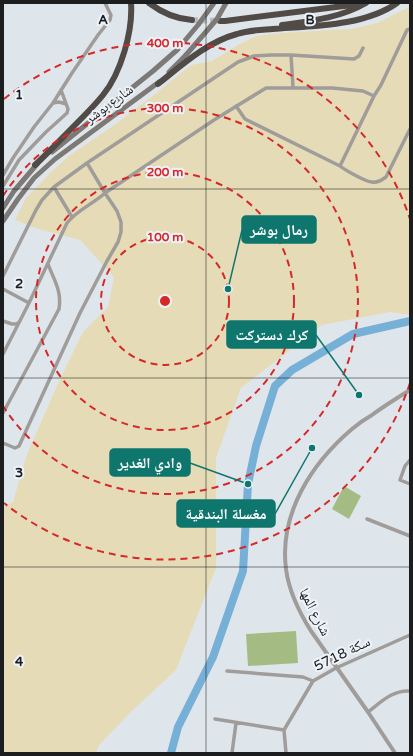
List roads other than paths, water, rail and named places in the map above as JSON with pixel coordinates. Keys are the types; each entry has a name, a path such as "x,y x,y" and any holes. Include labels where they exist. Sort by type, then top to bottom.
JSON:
{"highway":[{"path":"35,165 104,94 113,80 127,44 131,20 130,3"},
{"path":"149,3 174,17 184,20 192,20"},
{"path":"211,45 223,36 237,31 329,18 360,7 366,3"},
{"path":"220,21 366,3"},
{"path":"158,84 194,56 226,37 242,32 348,22 382,11 397,3"}],"main road":[{"name":"شارع بوشر","path":"3,208 14,191 35,165 177,50 214,3"},
{"name":"شارع بوشر","path":"3,221 34,178 55,159 158,84 213,24 226,3"}],"street":[{"path":"3,175 34,127 54,103 98,35 110,20 111,15 105,3"},
{"path":"340,166 407,30 410,29"},
{"path":"3,276 36,210 42,200 54,187 87,163 238,62 254,56 291,55 354,59 359,56 363,48"},
{"path":"291,55 293,87"},
{"path":"3,354 67,223 72,217 104,193 236,106 266,88 332,88 364,91 374,96"},
{"path":"3,186 19,160 67,113 68,109 62,90"},
{"path":"54,103 59,102 66,104"},
{"path":"236,106 245,119 340,166 370,183 379,181 386,177 410,130"},
{"path":"3,443 15,448 19,446 80,313 122,232 121,222 117,211 104,193 87,163"},
{"path":"54,187 72,217"},
{"path":"3,413 59,309 60,300 58,291 48,264"},
{"path":"3,289 29,303"},
{"path":"3,321 18,324 20,320"},
{"name":"شارع المها","path":"395,753 300,613 286,570 286,545 290,520 298,496 314,470 326,455 339,440 353,428 410,390"},
{"path":"410,460 405,466 400,480 410,484"},
{"path":"367,520 410,536"},
{"name":"سكة 5718","path":"284,730 313,681 336,668 410,635"},
{"path":"227,671 303,678 313,681"},
{"path":"368,712 390,695 402,691 410,691"},
{"path":"214,719 284,730 286,753"},
{"path":"232,753 236,723"}],"waterway":[{"path":"171,753 178,727 213,657 243,571 248,484 256,446 275,386 292,370 353,334 410,321"}],"tunnel":[{"path":"192,20 220,21"}],"place":[{"name":"رمال بوشر","path":"228,289"},
{"name":"كرك دستركت","path":"359,395"},
{"name":"مغسلة البندقية","path":"312,448"},
{"name":"وادي الغدير","path":"248,484"}]}
